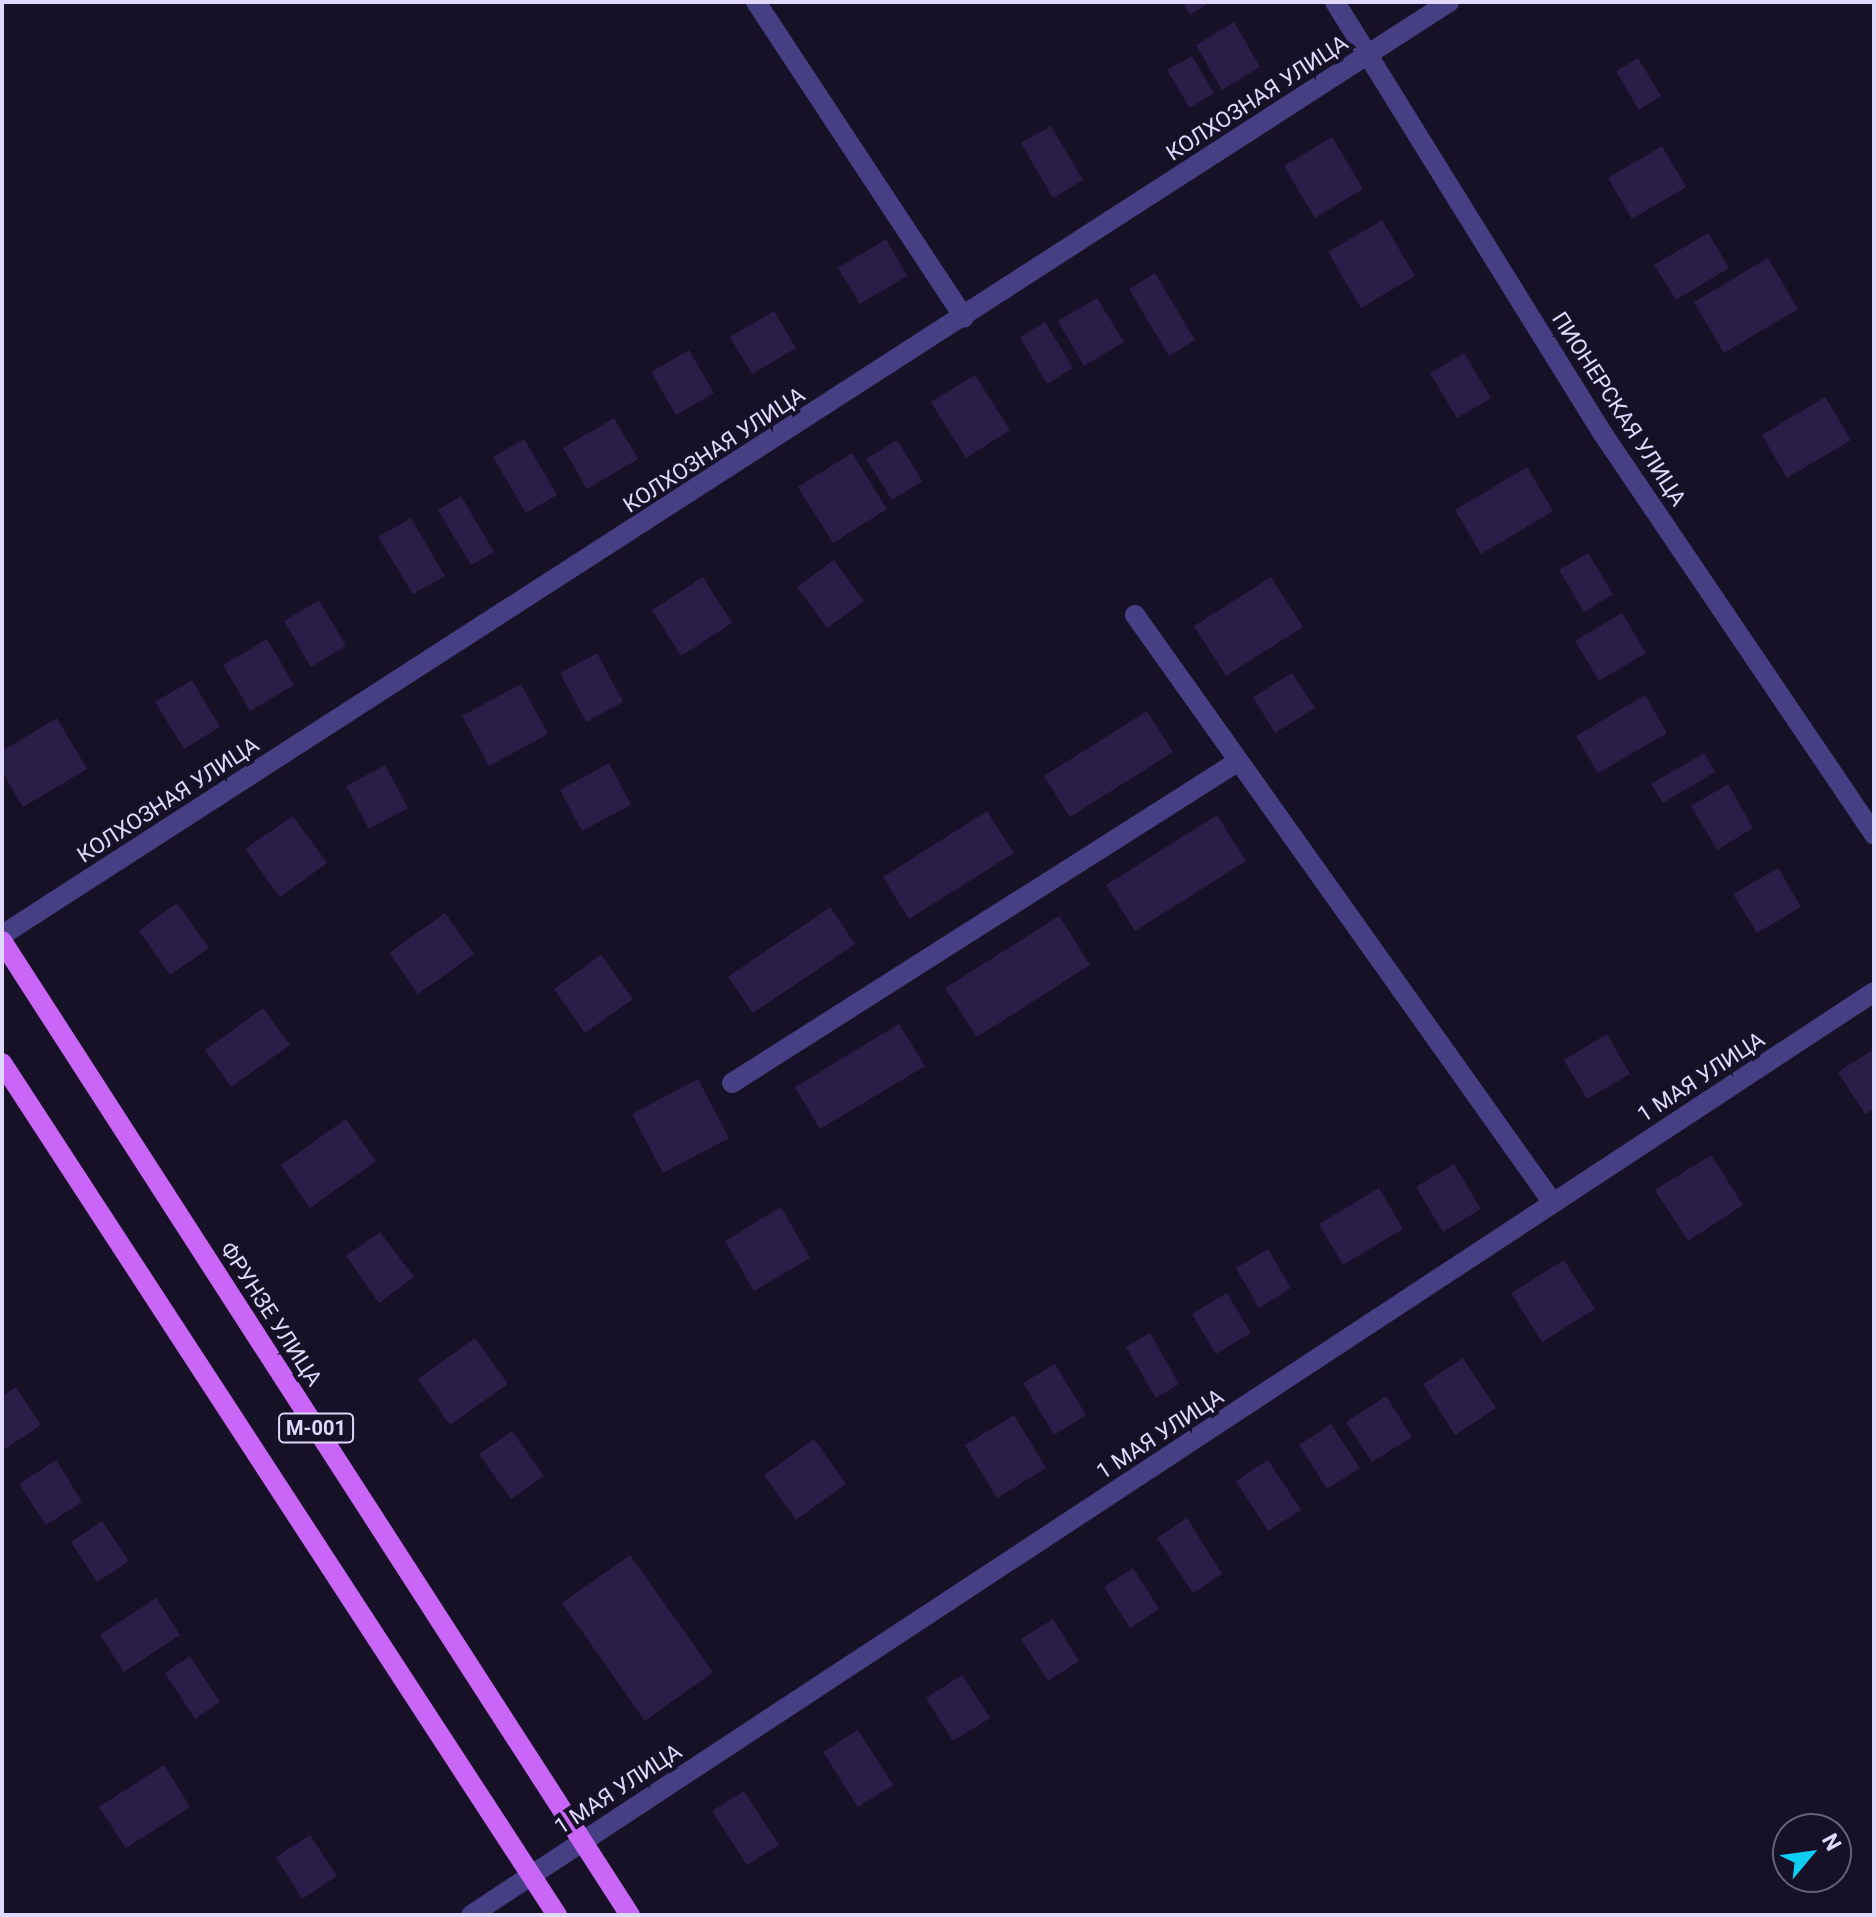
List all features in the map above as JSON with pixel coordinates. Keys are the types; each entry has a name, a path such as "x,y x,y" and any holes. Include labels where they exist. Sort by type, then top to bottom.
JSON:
{"main road":[{"name":"ФРУНЗЕ УЛИЦА","path":"2,938 630,1915"},
{"name":"M-001","path":"2,1063 557,1915"}],"street":[{"path":"756,2 964,318"},
{"name":"ПИОНЕРСКАЯ УЛИЦА","path":"1335,2 1603,434 1874,835"},
{"name":"КОЛХОЗНАЯ УЛИЦА","path":"2,938 1449,2"},
{"path":"1135,615 1553,1203"},
{"path":"732,1083 1237,762"},
{"name":"1 МАЯ УЛИЦА","path":"471,1915 1874,992"}],"building":[{"path":"1182,2 1211,2 1190,15"},
{"path":"1234,22 1260,67 1222,90 1196,45"},
{"path":"1192,56 1214,93 1190,108 1167,70"},
{"path":"1638,58 1661,96 1639,110 1616,71"},
{"path":"1051,126 1083,180 1053,198 1021,143"},
{"path":"1332,137 1363,189 1315,218 1284,166"},
{"path":"1662,146 1686,187 1632,219 1608,178"},
{"path":"1382,220 1415,276 1361,308 1328,252"},
{"path":"1708,233 1729,268 1676,300 1654,265"},
{"path":"886,239 907,276 860,304 838,268"},
{"path":"1768,258 1798,309 1724,353 1694,302"},
{"path":"1155,273 1195,340 1169,356 1129,289"},
{"path":"1097,298 1124,342 1084,366 1058,321"},
{"path":"774,311 796,348 752,374 730,337"},
{"path":"1045,322 1073,368 1047,384 1020,337"},
{"path":"689,350 714,393 676,415 651,372"},
{"path":"1464,353 1491,398 1457,418 1430,373"},
{"path":"975,375 1010,430 966,458 931,402"},
{"path":"1825,397 1851,440 1787,478 1762,435"},
{"path":"614,418 638,459 587,489 563,448"},
{"path":"524,439 557,495 526,513 493,457"},
{"path":"897,440 922,481 892,500 866,459"},
{"path":"852,453 887,509 833,543 798,487"},
{"path":"1527,467 1553,511 1481,554 1455,510"},
{"path":"461,496 494,552 471,565 438,510"},
{"path":"411,518 445,576 413,594 378,537"},
{"path":"1588,553 1613,594 1584,612 1559,570"},
{"path":"834,560 864,601 827,628 797,587"},
{"path":"703,577 732,623 681,656 652,610"},
{"path":"1271,577 1303,627 1226,676 1194,626"},
{"path":"319,600 346,646 311,667 284,621"},
{"path":"1622,613 1646,653 1599,681 1575,641"},
{"path":"267,639 294,685 250,711 223,665"},
{"path":"597,653 623,702 586,722 560,673"},
{"path":"1292,673 1315,708 1275,733 1253,697"},
{"path":"192,680 220,727 184,749 155,702"},
{"path":"521,684 548,734 489,766 462,716"},
{"path":"1645,695 1667,733 1598,773 1576,736"},
{"path":"1147,711 1173,752 1070,817 1044,776"},
{"path":"57,718 87,769 23,807 2,772 2,751"},
{"path":"1704,753 1715,772 1663,803 1651,784"},
{"path":"609,763 631,805 582,831 560,790"},
{"path":"385,765 408,808 369,829 346,786"},
{"path":"1728,784 1753,828 1717,850 1691,806"},
{"path":"987,811 1014,853 909,919 883,877"},
{"path":"1217,815 1246,861 1135,931 1106,885"},
{"path":"293,816 327,863 280,897 245,849"},
{"path":"1778,868 1801,907 1757,933 1733,894"},
{"path":"177,903 209,948 170,975 139,931"},
{"path":"830,907 855,944 753,1013 728,977"},
{"path":"445,913 474,954 418,994 389,953"},
{"path":"1059,916 1090,965 977,1037 945,988"},
{"path":"601,955 633,999 585,1033 554,989"},
{"path":"263,1008 290,1045 231,1087 205,1050"},
{"path":"899,1024 925,1066 820,1129 795,1087"},
{"path":"1607,1034 1630,1074 1587,1099 1564,1060"},
{"path":"1874,1049 1874,1109 1865,1114 1838,1072"},
{"path":"698,1079 729,1138 663,1173 632,1114"},
{"path":"346,1119 376,1161 310,1208 281,1165"},
{"path":"1711,1155 1743,1205 1688,1241 1655,1190"},
{"path":"1454,1164 1481,1209 1443,1232 1416,1187"},
{"path":"1379,1188 1403,1229 1343,1265 1319,1224"},
{"path":"781,1207 810,1258 754,1291 725,1241"},
{"path":"380,1232 414,1277 379,1303 346,1256"},
{"path":"1268,1249 1291,1288 1259,1308 1236,1268"},
{"path":"1564,1260 1595,1309 1542,1342 1511,1293"},
{"path":"1227,1293 1251,1333 1216,1354 1192,1314"},
{"path":"1150,1333 1179,1384 1156,1398 1126,1347"},
{"path":"475,1338 508,1384 450,1425 418,1379"},
{"path":"1463,1358 1496,1408 1455,1435 1423,1384"},
{"path":"1055,1364 1086,1415 1054,1435 1023,1383"},
{"path":"16,1387 41,1425 2,1451 2,1396"},
{"path":"1386,1396 1412,1437 1372,1462 1346,1422"},
{"path":"1014,1415 1046,1468 997,1498 965,1445"},
{"path":"1331,1424 1360,1468 1327,1489 1299,1445"},
{"path":"512,1431 544,1476 511,1499 479,1454"},
{"path":"814,1439 846,1484 796,1520 764,1475"},
{"path":"56,1460 82,1502 46,1525 19,1484"},
{"path":"1268,1460 1301,1510 1268,1531 1236,1481"},
{"path":"1187,1518 1222,1574 1193,1593 1157,1538"},
{"path":"102,1521 129,1561 97,1582 71,1542"},
{"path":"630,1555 713,1672 645,1721 562,1603"},
{"path":"1133,1568 1159,1609 1130,1628 1104,1587"},
{"path":"156,1598 180,1635 124,1672 100,1635"},
{"path":"1053,1619 1079,1661 1048,1681 1021,1639"},
{"path":"190,1656 220,1702 195,1719 165,1673"},
{"path":"962,1675 990,1718 953,1741 926,1698"},
{"path":"858,1730 893,1785 858,1807 823,1752"},
{"path":"164,1765 190,1807 126,1848 99,1807"},
{"path":"744,1791 779,1845 747,1865 712,1811"},
{"path":"310,1835 337,1876 302,1899 276,1857"}]}
